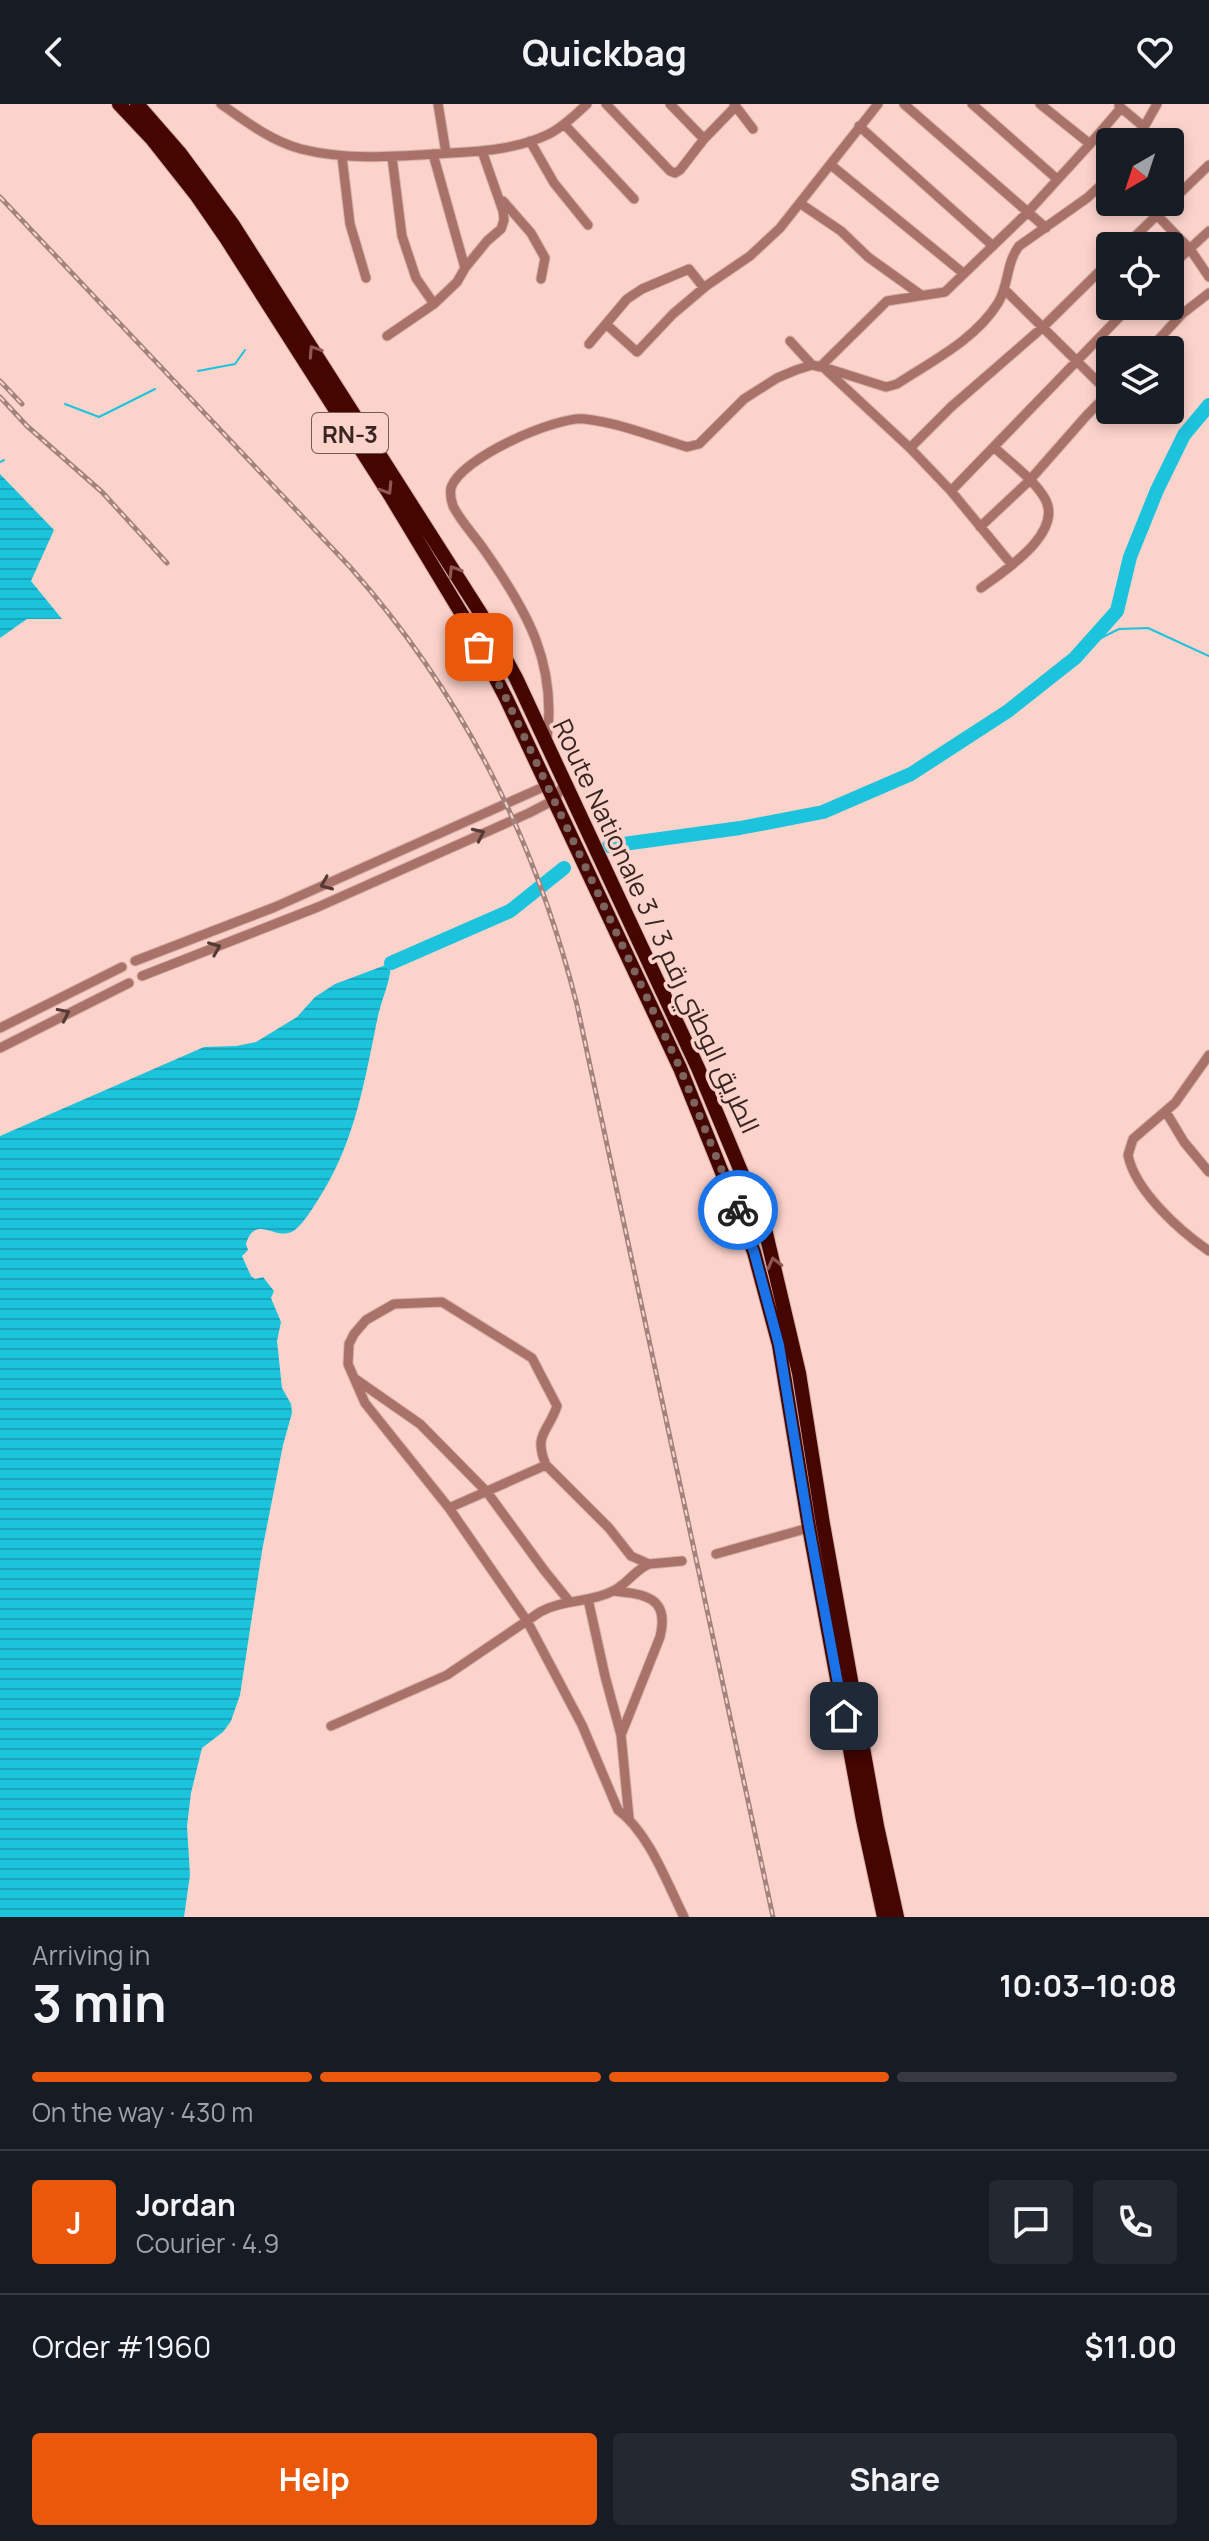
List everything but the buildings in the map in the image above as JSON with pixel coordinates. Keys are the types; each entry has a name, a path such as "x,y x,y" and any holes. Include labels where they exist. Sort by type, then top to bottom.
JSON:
{"highway":[{"name":"Route Nationale 3 / الطريق الوطني رقم 3","path":"119,104 152,139 197,196 481,614 516,678 698,1068 765,1229 789,1323 816,1526 863,1820 884,1917"},
{"name":"Route Nationale 3 / الطريق الوطني رقم 3","path":"137,104 206,187 364,440 466,621 506,698 680,1068 754,1252 779,1345 897,1917"}],"street":[{"path":"222,104 265,133 298,148 342,157 392,157 482,151 530,141 564,124 587,104"},
{"path":"438,104 446,153"},
{"path":"606,104 675,173 735,105 753,129"},
{"path":"670,104 704,139"},
{"path":"606,324 637,352 673,314 750,256 801,204 878,104"},
{"path":"904,104 1046,228"},
{"path":"972,104 1057,179"},
{"path":"1040,104 1090,144"},
{"path":"546,742 550,692 532,626 494,562 457,515 451,498 455,481 490,453 540,427 559,421 583,419 687,447 699,444 744,399 777,378 819,367 887,301 945,292 1027,213 1090,144 1119,106 1144,127 1157,104"},
{"path":"564,124 634,199"},
{"path":"859,126 993,246"},
{"path":"530,141 554,183 588,225"},
{"path":"387,336 434,304 457,282 487,241 501,229 504,220 482,151"},
{"path":"433,154 465,268"},
{"path":"342,157 350,224 366,278"},
{"path":"392,157 405,246 416,278 434,304"},
{"path":"831,165 963,273"},
{"path":"1184,189 1209,165"},
{"path":"819,367 886,387 897,384 982,324 1005,290 1012,256 1019,246 1096,190"},
{"path":"498,196 531,233 545,258 541,279"},
{"path":"801,204 841,231 868,257 921,295"},
{"path":"1139,232 1155,216"},
{"path":"1159,216 1190,249 1209,277"},
{"path":"1184,254 1209,231"},
{"path":"589,344 620,306 635,294 689,269 704,288"},
{"path":"910,448 1096,275"},
{"path":"1005,290 1096,379"},
{"path":"1162,336 1182,314 1209,293"},
{"path":"951,491 1117,320"},
{"path":"790,341 910,448 951,491 1012,565"},
{"path":"980,527 1029,481 1096,406"},
{"path":"981,588 1031,548 1048,518 1049,509 1029,481 995,448"},
{"path":"135,961 275,907 546,784 565,783"},
{"path":"142,976 280,922 507,822 554,800 565,783"},
{"path":"437,835 445,850"},
{"path":"366,867 373,882"},
{"path":"275,907 280,922"},
{"path":"0,1028 122,967"},
{"path":"0,1048 129,983"},
{"path":"1209,1055 1179,1098 1133,1139 1128,1159 1167,1216 1209,1251"},
{"path":"1166,1112 1184,1142 1209,1172"},
{"path":"649,1564 631,1556 609,1528 546,1465 540,1441 557,1406 532,1358 442,1302 394,1304 366,1320 354,1334 349,1344 348,1364 365,1403 449,1508 527,1621 582,1725 618,1810 629,1818 645,1840 684,1917"},
{"path":"351,1376 420,1424 487,1492 569,1601"},
{"path":"449,1508 546,1465"},
{"path":"716,1554 816,1526"},
{"path":"331,1726 447,1675 554,1604 588,1599 613,1591 649,1564 682,1561"},
{"path":"613,1591 639,1593 651,1598 660,1608 664,1622 621,1735"},
{"path":"588,1599 621,1735 629,1818"}],"water":[{"path":"0,474 54,530 31,581 62,619 27,619 0,638"},
{"path":"391,963 358,1108 333,1174 310,1213 296,1229 289,1233 256,1230 250,1235 246,1244 248,1250 242,1256 251,1276 255,1279 263,1277 274,1291 271,1298 281,1322 277,1341 282,1388 291,1404 292,1413 262,1551 240,1695 231,1721 223,1732 202,1748 191,1793 187,1826 190,1875 184,1917 0,1917 0,1136 204,1047 256,1042 297,1017 315,997 335,984"}],"waterway":[{"path":"198,371 235,364 245,350"},
{"path":"65,404 99,417 155,389"},
{"path":"609,846 740,828 823,812 911,774 1008,711 1075,658 1117,611 1130,557 1157,490 1184,435 1209,405"},
{"path":"0,462 4,460"},
{"path":"1087,645 1119,629 1148,628 1209,656"},
{"path":"391,963 510,911 564,868"}],"railway":[{"path":"0,197 350,567 391,616 461,719 517,827 560,944 577,1005 773,1917"},
{"path":"0,381 22,404"},
{"path":"0,397 27,426 102,492 167,563"}],"way so far":[{"path":"479,647 680,1068 738,1210"}],"route":[{"path":"738,1210 754,1252 779,1345 844,1716"}]}
